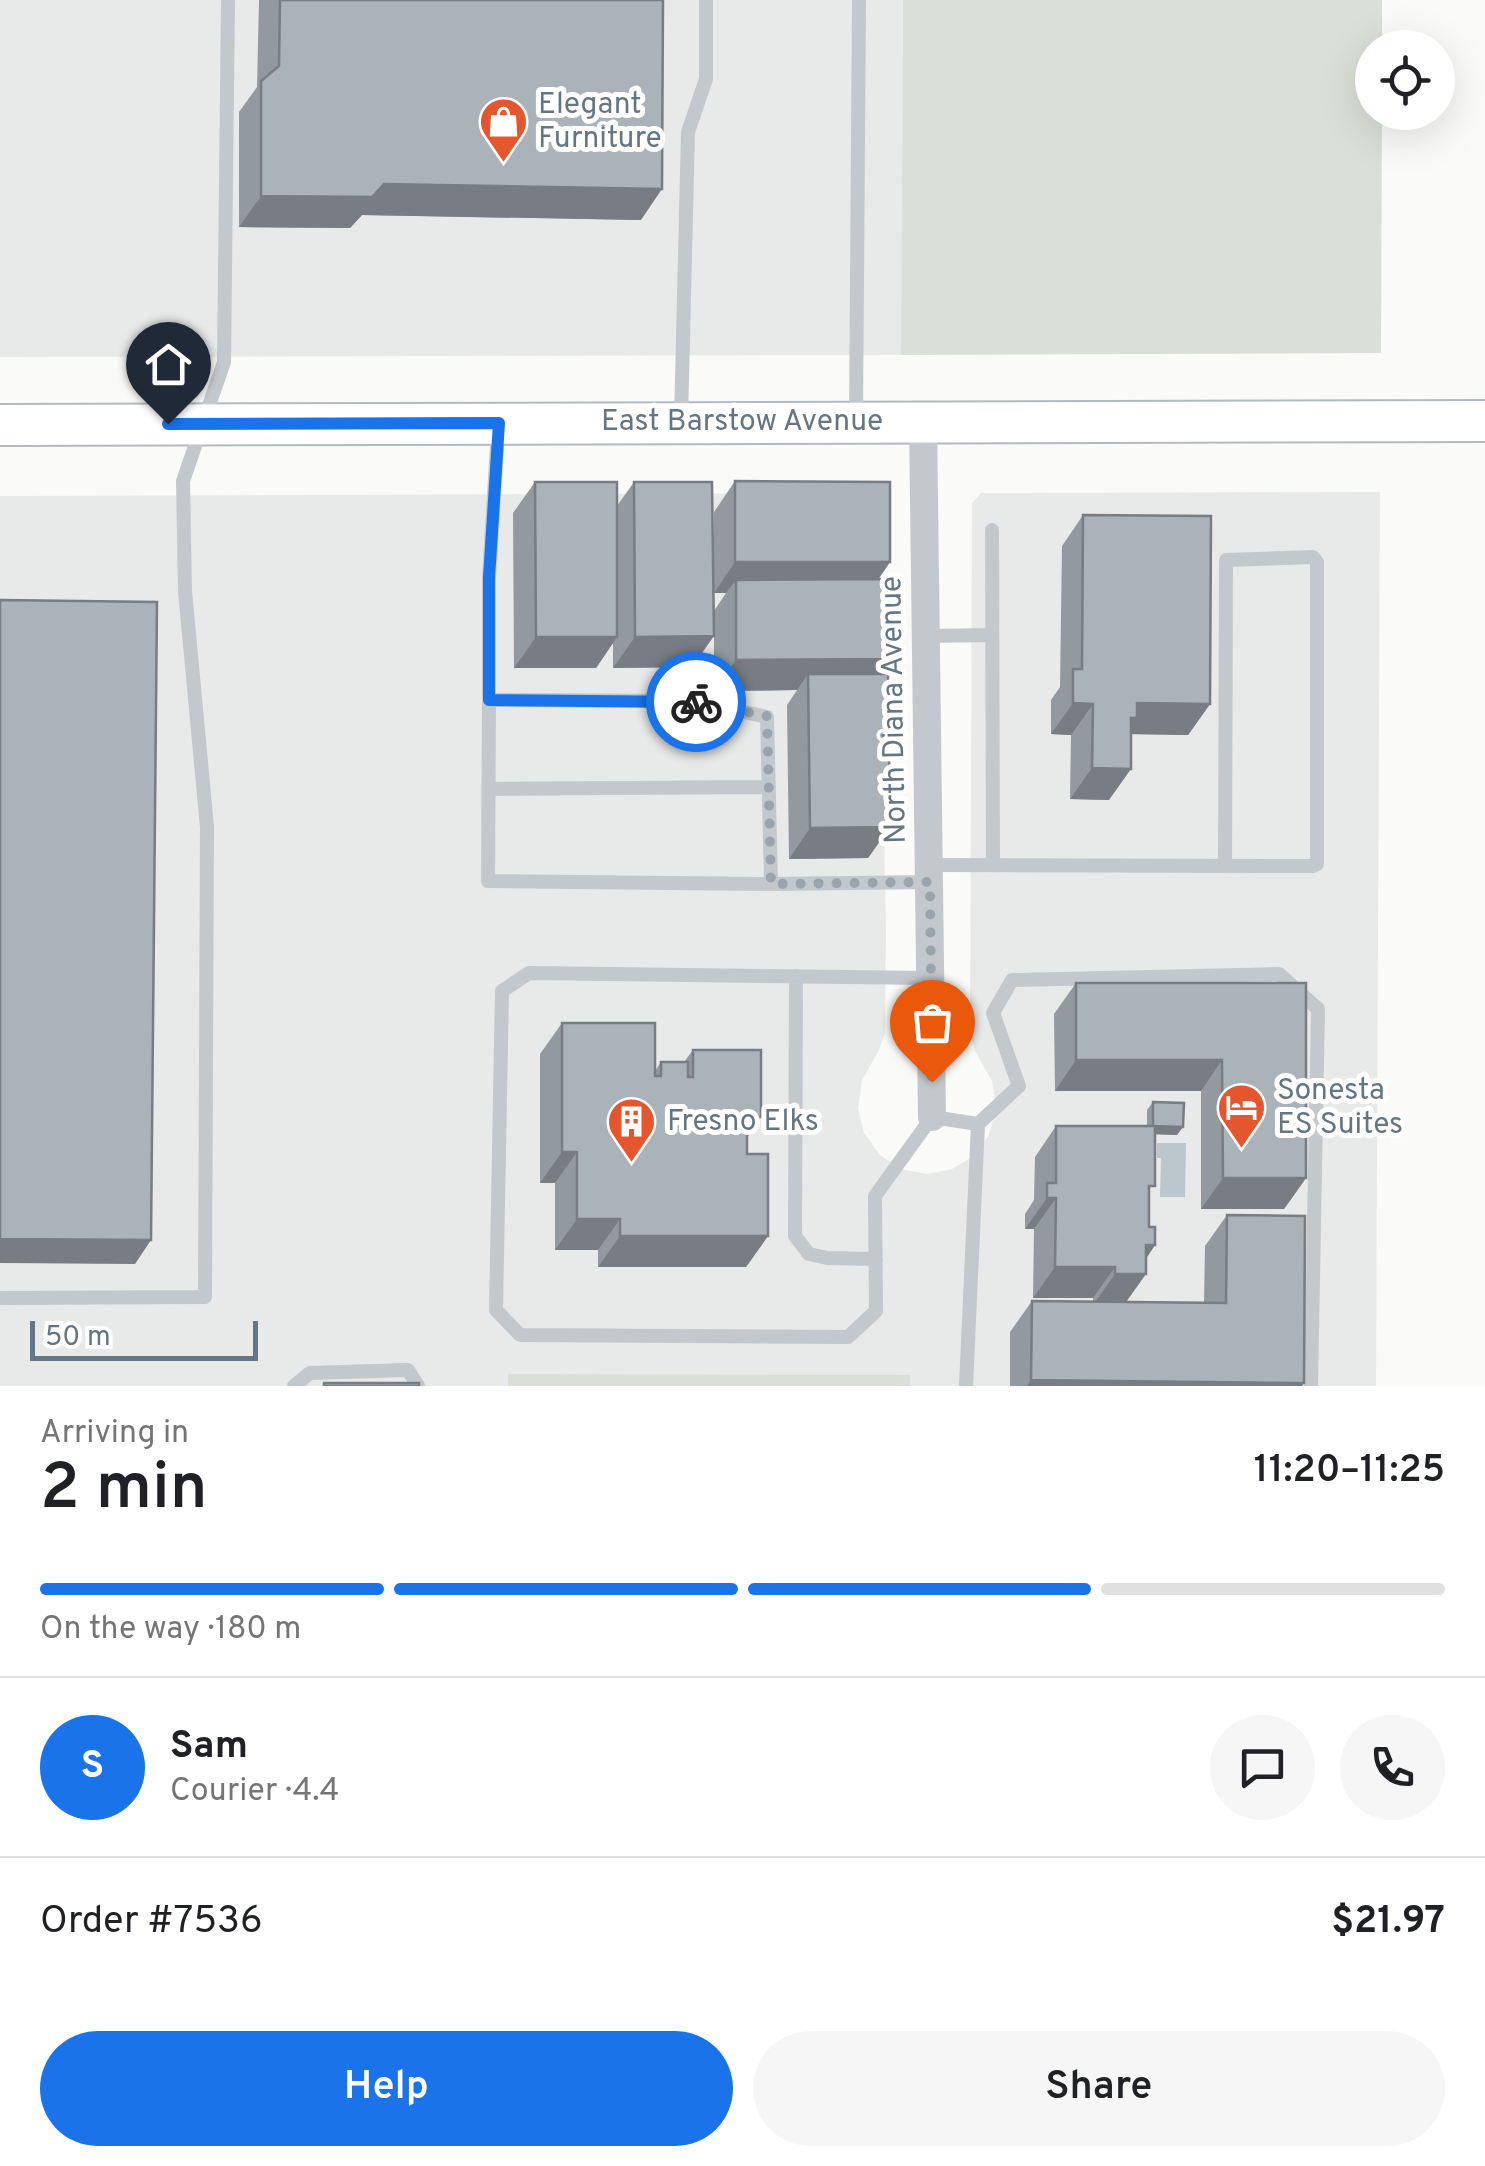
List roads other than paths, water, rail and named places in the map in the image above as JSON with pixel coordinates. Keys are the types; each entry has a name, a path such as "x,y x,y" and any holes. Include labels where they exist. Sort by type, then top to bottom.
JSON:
{"main road":[{"name":"East Barstow Avenue","path":"0,425 1485,421"}],"street":[{"name":"North Diana Avenue","path":"923,422 932,1117"}],"lane":[{"path":"0,1298 204,1297 206,827 186,591 182,482 224,362 228,0"},
{"path":"682,421 688,132 706,78 706,0"},
{"path":"856,422 860,0"},
{"path":"499,423 489,578 488,882 771,884 929,874 993,865 1225,866 1313,866 1319,861 1317,562 1313,557 1226,560 1225,866"},
{"path":"992,530 993,865"},
{"path":"927,636 992,635"},
{"path":"489,700 695,702 767,716 771,884"},
{"path":"489,790 769,788"},
{"path":"930,978 528,973 502,991 496,1310 520,1335 848,1337 876,1311 875,1196 932,1117 978,1124"},
{"path":"966,1386 978,1124 1019,1086 993,1014 1012,980 1280,974 1318,1010 1311,1386"},
{"path":"796,976 795,1236 809,1254 876,1259"},
{"path":"294,1386 310,1373 408,1370 418,1386"}],"place":[{"name":"Elegant Furniture","path":"503,164"},
{"name":"Sonesta ES Suites","path":"1242,1150"},
{"name":"Fresno Elks","path":"632,1164"}]}
